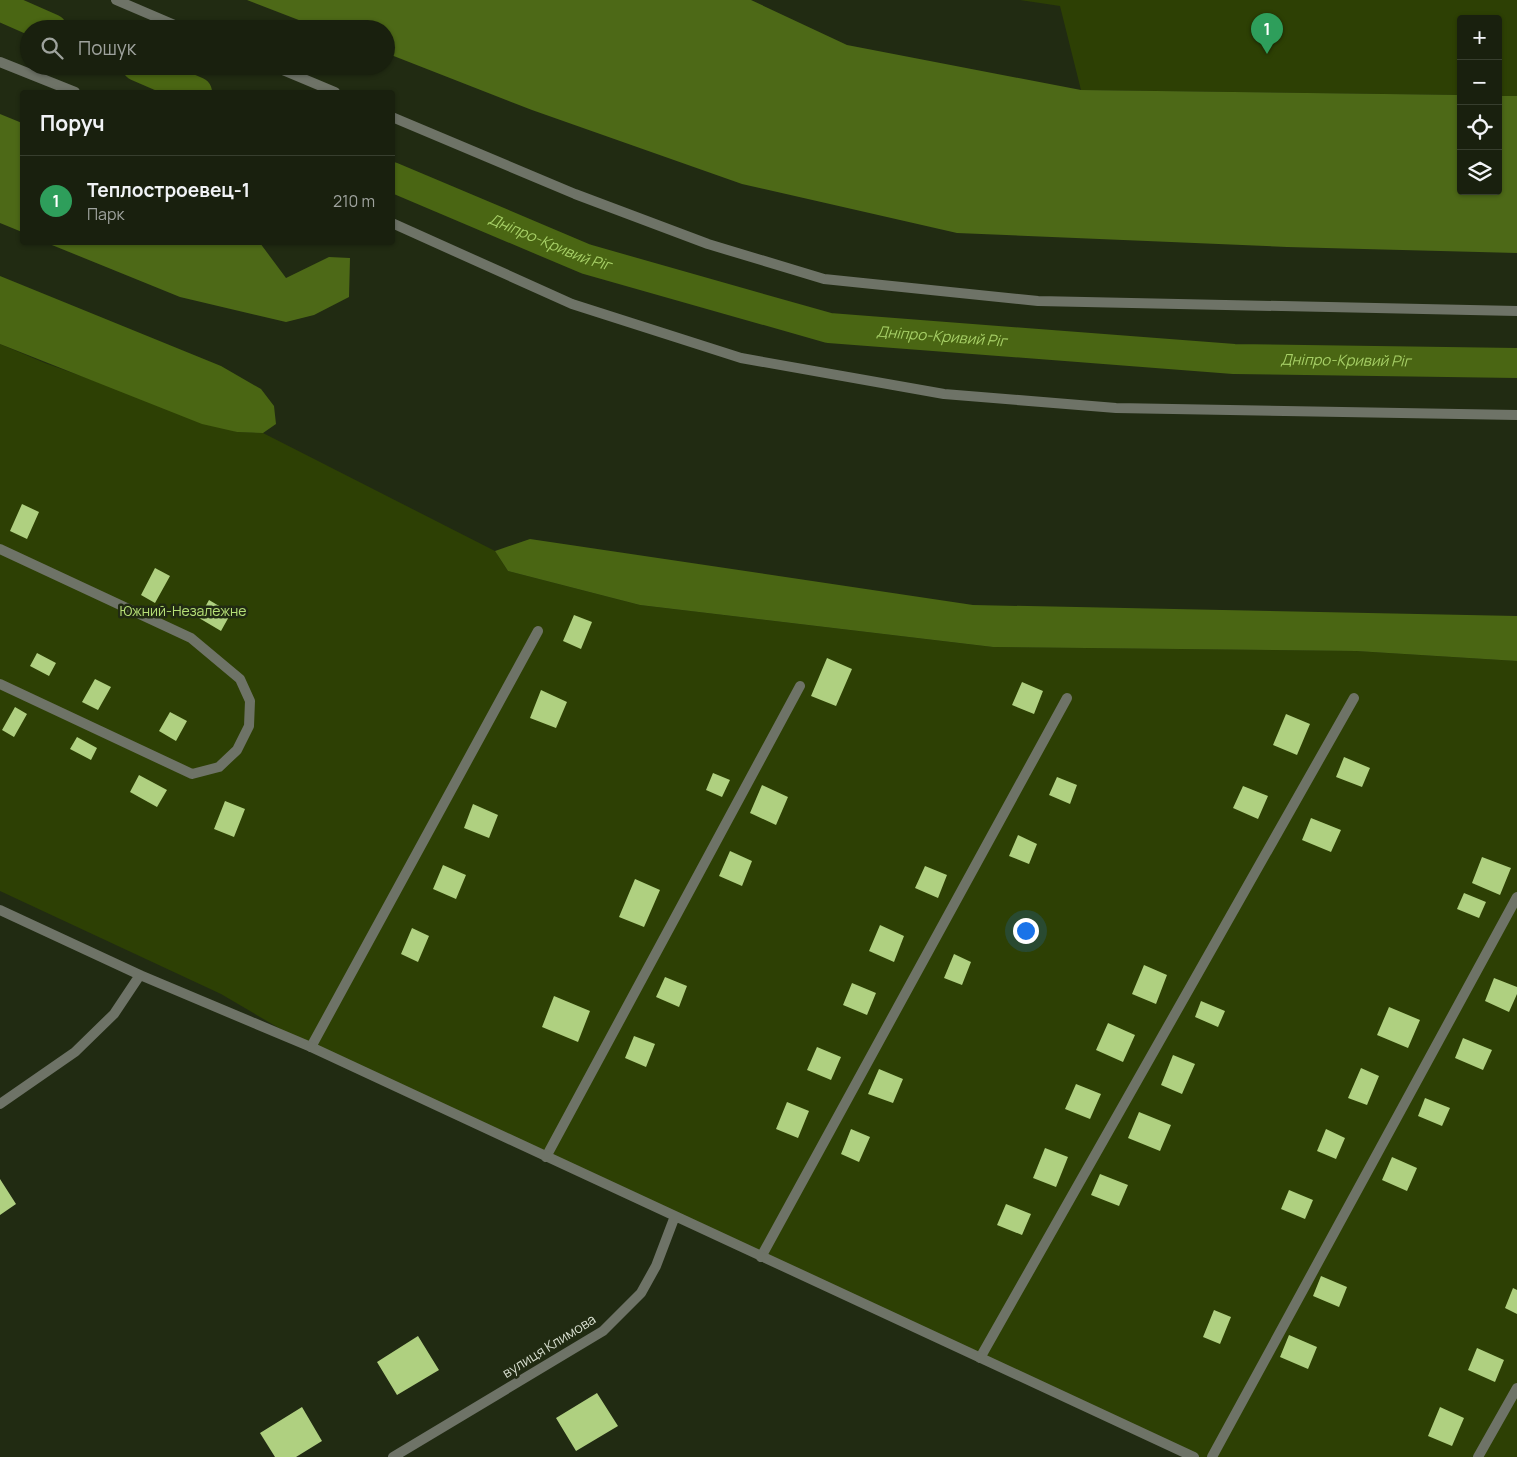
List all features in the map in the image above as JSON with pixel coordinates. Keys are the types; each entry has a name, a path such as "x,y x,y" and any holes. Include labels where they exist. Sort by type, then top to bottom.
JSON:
{"street":[{"path":"116,0 163,20"},
{"path":"0,62 20,70"},
{"path":"32,75 70,90"},
{"path":"294,75 330,90"},
{"path":"395,118 575,194 664,228 708,244 824,279 1038,301 1517,311"},
{"path":"395,224 572,304 741,358 944,394 1116,408 1517,415"},
{"path":"0,549 191,638 240,679 250,701 249,726 237,750 219,767 192,774 0,684"},
{"path":"311,1047 538,631"},
{"path":"546,1157 800,686"},
{"path":"761,1257 1067,698"},
{"path":"980,1358 1354,698"},
{"path":"1212,1457 1517,897"},
{"path":"0,910 140,975 311,1047 1194,1457"},
{"path":"0,1104 75,1052 114,1014 140,975"},
{"name":"вулиця Климова","path":"393,1457 604,1331 641,1293 656,1266 675,1216"},
{"path":"1478,1457 1517,1388"}],"green space":[{"path":"1020,0 1517,0 1517,96 1502,96 1502,15 1457,15 1457,95 1081,90 1060,6"},
{"name":"Южний-Незалежне","path":"0,344 45,363 237,432 263,433 495,551 508,571 640,605 993,647 1356,651 1517,661 1517,1457 1194,1457 311,1047 221,994 0,891"}],"shaded area":[{"path":"247,0 751,0 847,45 1081,90 1457,95 1457,195 1502,195 1502,96 1517,96 1517,253 1287,247 957,233 742,184 532,110 395,57 395,20 299,20"},
{"path":"0,114 20,122 20,231 0,223"},
{"path":"52,245 261,245 286,278 329,257 350,258 349,297 314,315 286,322 180,297"},
{"path":"0,276 221,366 261,389 274,406 276,424 263,433 237,432 202,424 0,344"},
{"path":"530,539 973,605 1517,616 1517,661 1356,651 993,647 640,605 508,571 495,551"}],"building":[{"path":"22,504 39,512 27,539 10,531"},
{"path":"155,568 170,576 155,603 141,595"},
{"path":"209,600 231,613 221,631 199,618"},
{"path":"574,615 592,622 581,649 563,641"},
{"path":"37,653 56,663 49,676 30,666"},
{"path":"827,658 852,669 836,706 811,696"},
{"path":"95,679 111,687 98,710 82,702"},
{"path":"1022,682 1043,691 1034,714 1012,705"},
{"path":"541,690 567,702 556,728 530,718"},
{"path":"15,707 27,714 14,737 2,730"},
{"path":"170,712 187,721 176,741 159,731"},
{"path":"1286,714 1310,724 1297,755 1273,745"},
{"path":"77,737 97,748 91,760 70,749"},
{"path":"1344,757 1370,768 1362,787 1336,777"},
{"path":"713,773 730,780 722,797 706,790"},
{"path":"139,775 167,790 157,807 130,792"},
{"path":"1057,777 1077,785 1070,804 1049,795"},
{"path":"762,785 788,797 776,825 750,813"},
{"path":"1243,786 1268,796 1258,819 1233,808"},
{"path":"225,801 245,809 234,837 214,829"},
{"path":"473,804 498,815 489,838 464,828"},
{"path":"1311,818 1341,830 1331,852 1302,840"},
{"path":"1018,835 1037,844 1029,864 1009,856"},
{"path":"730,851 752,861 742,886 719,876"},
{"path":"1482,857 1511,868 1500,895 1472,883"},
{"path":"443,865 466,875 456,899 433,889"},
{"path":"925,866 947,875 938,898 915,888"},
{"path":"635,879 660,890 644,927 619,917"},
{"path":"1464,893 1486,902 1479,918 1457,909"},
{"path":"880,925 904,936 894,962 869,951"},
{"path":"412,928 429,936 418,962 401,954"},
{"path":"954,954 971,962 962,985 944,978"},
{"path":"1144,965 1167,975 1156,1004 1132,994"},
{"path":"665,977 687,986 679,1007 656,997"},
{"path":"1494,978 1517,987 1517,994 1509,1012 1485,1001"},
{"path":"852,983 876,993 867,1015 843,1005"},
{"path":"554,996 590,1011 578,1042 542,1027"},
{"path":"1201,1001 1225,1011 1218,1027 1195,1017"},
{"path":"1389,1007 1420,1020 1408,1048 1377,1035"},
{"path":"1108,1023 1135,1035 1123,1062 1096,1050"},
{"path":"634,1036 655,1044 646,1067 625,1058"},
{"path":"1463,1038 1492,1050 1483,1070 1455,1058"},
{"path":"817,1047 841,1057 831,1080 807,1070"},
{"path":"1173,1055 1195,1064 1182,1094 1161,1085"},
{"path":"1361,1068 1379,1076 1367,1105 1348,1098"},
{"path":"879,1069 903,1079 893,1103 868,1094"},
{"path":"1076,1084 1101,1094 1090,1119 1065,1109"},
{"path":"1425,1098 1450,1108 1442,1126 1418,1116"},
{"path":"787,1102 809,1111 798,1138 776,1129"},
{"path":"1139,1112 1171,1125 1160,1151 1128,1138"},
{"path":"851,1129 870,1137 859,1162 841,1154"},
{"path":"1326,1129 1345,1138 1336,1159 1317,1151"},
{"path":"1045,1148 1068,1157 1056,1187 1033,1178"},
{"path":"1392,1157 1417,1168 1407,1191 1382,1180"},
{"path":"1100,1174 1128,1185 1119,1206 1091,1195"},
{"path":"0,1179 16,1204 0,1215"},
{"path":"1289,1190 1313,1200 1305,1219 1281,1209"},
{"path":"1006,1204 1031,1214 1022,1235 997,1225"},
{"path":"1321,1276 1347,1287 1339,1307 1313,1296"},
{"path":"1513,1288 1517,1290 1517,1314 1505,1308"},
{"path":"1214,1310 1231,1317 1220,1344 1203,1337"},
{"path":"1289,1335 1317,1347 1308,1369 1280,1357"},
{"path":"418,1336 439,1370 397,1395 377,1362"},
{"path":"1477,1348 1504,1360 1495,1382 1468,1370"},
{"path":"597,1393 618,1426 576,1451 556,1418"},
{"path":"302,1407 322,1441 296,1457 275,1457 260,1433"},
{"path":"1440,1407 1464,1418 1452,1446 1428,1436"}],"waterway":[{"name":"Дніпро-Кривий Ріг","path":"0,6 32,20"},
{"name":"Дніпро-Кривий Ріг","path":"158,75 192,90"},
{"name":"Дніпро-Кривий Ріг","path":"395,178 586,259 829,328 1234,359 1517,363"}],"place":[{"name":"Теплостроевец-1","path":"1267,54"}]}
